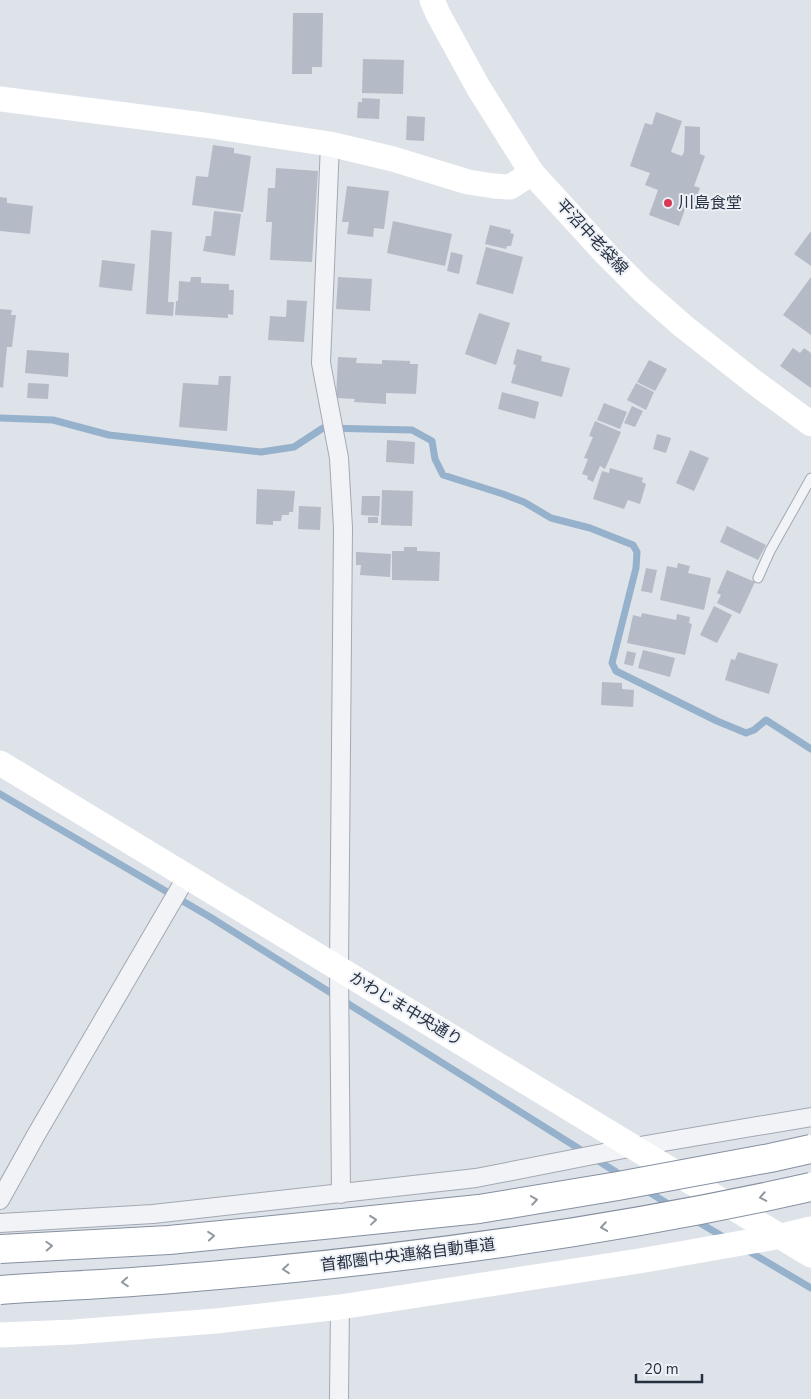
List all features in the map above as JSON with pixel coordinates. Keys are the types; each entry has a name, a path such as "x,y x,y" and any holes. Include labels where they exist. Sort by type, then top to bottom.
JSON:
{"highway":[{"path":"0,1249 169,1240 479,1209 618,1186 811,1149"},
{"name":"首都圏中央連絡自動車道","path":"0,1290 171,1280 327,1265 473,1248 630,1223 811,1187"}],"street":[{"name":"平沼中老袋線","path":"432,0 478,87 532,173 606,254 642,290 754,382 811,424"},
{"path":"0,98 330,144 393,159 468,182 494,186 510,187 532,173"},
{"path":"330,144 321,363 339,458 343,528 339,968 341,1194"},
{"name":"かわじま中央通り","path":"0,763 811,1254"},
{"path":"0,1200 187,876"},
{"path":"0,1223 153,1214 476,1178 634,1147 811,1118"},
{"path":"0,1335 74,1332 216,1321 340,1307 639,1262 811,1229"},
{"path":"339,1399 340,1307"}],"lane":[{"path":"758,578 770,551 811,478"}],"building":[{"path":"293,13 323,13 322,67 312,67 312,74 292,74"},
{"path":"363,59 404,60 403,94 362,93"},
{"path":"362,98 380,99 379,119 357,118 358,102 362,102"},
{"path":"656,112 682,121 671,152 682,156 684,152 685,126 700,127 700,154 705,156 694,186 700,188 694,204 688,201 679,226 649,215 658,190 645,185 650,173 630,166 645,123 652,125"},
{"path":"407,116 425,117 424,141 406,140"},
{"path":"213,145 234,148 234,153 251,156 243,212 192,205 196,176 208,177"},
{"path":"276,168 318,171 312,262 270,260 272,222 266,222 268,188 275,188"},
{"path":"347,186 389,191 384,229 374,228 373,237 347,234 349,222 342,222"},
{"path":"0,197 7,198 7,203 33,206 30,234 0,231"},
{"path":"214,211 241,214 235,256 203,251 206,236 211,236"},
{"path":"393,221 452,234 445,266 387,253"},
{"path":"490,225 511,230 510,233 514,234 511,246 507,246 506,249 485,244"},
{"path":"151,230 172,232 168,302 174,302 173,316 146,314"},
{"path":"811,231 811,266 794,254"},
{"path":"486,247 523,257 513,294 476,284"},
{"path":"451,252 463,255 459,274 447,271"},
{"path":"102,260 135,264 132,291 99,287"},
{"path":"191,277 201,277 201,283 229,284 229,290 234,290 233,315 228,314 228,318 175,315 179,281 190,282"},
{"path":"338,277 372,279 370,311 336,309"},
{"path":"811,277 811,335 783,315"},
{"path":"287,300 307,301 304,342 268,340 270,316 286,317"},
{"path":"0,309 12,310 11,315 16,315 12,347 7,347 3,388 0,387"},
{"path":"479,313 510,323 496,365 465,354"},
{"path":"793,348 800,353 804,348 811,353 811,388 780,366"},
{"path":"517,349 542,356 541,361 570,368 562,397 511,383 516,365 513,364"},
{"path":"27,350 69,353 68,377 25,373"},
{"path":"338,357 357,358 356,363 382,364 382,360 410,361 410,364 418,364 416,394 386,393 386,404 354,402 355,399 336,398"},
{"path":"649,360 667,369 655,391 637,382"},
{"path":"219,376 231,376 227,431 179,427 183,383 218,385"},
{"path":"28,383 49,384 48,399 27,398"},
{"path":"636,383 654,392 646,410 627,400"},
{"path":"502,392 539,402 535,419 498,409"},
{"path":"604,403 627,412 620,429 597,420"},
{"path":"632,406 643,411 635,427 624,423"},
{"path":"595,421 621,432 605,469 600,466 593,482 587,479 588,476 582,474 588,459 584,458 593,437 589,436"},
{"path":"657,434 671,438 666,453 653,449"},
{"path":"387,440 415,442 414,464 386,462"},
{"path":"690,450 709,458 694,491 676,483"},
{"path":"610,468 643,478 642,482 646,484 640,504 628,500 624,509 593,499 602,471 609,473"},
{"path":"257,489 295,491 293,512 289,512 289,515 282,515 281,521 273,521 273,525 256,524"},
{"path":"382,490 413,491 412,526 381,525"},
{"path":"362,496 380,496 379,516 361,515"},
{"path":"299,506 321,507 320,530 298,529"},
{"path":"368,517 378,517 378,523 368,523"},
{"path":"727,526 766,545 758,560 720,542"},
{"path":"404,547 417,547 417,551 440,552 439,581 392,580 392,551 404,551"},
{"path":"356,552 391,554 390,577 360,575 361,565 356,565"},
{"path":"678,563 690,566 688,573 711,578 704,610 660,600 667,566 677,568"},
{"path":"646,568 657,570 652,593 641,591"},
{"path":"727,570 755,582 740,614 717,603 721,595 717,593"},
{"path":"714,606 732,615 717,643 700,635"},
{"path":"642,613 676,620 677,614 690,617 689,623 692,624 685,655 627,643 633,615 641,617"},
{"path":"643,650 675,658 670,677 638,668"},
{"path":"627,651 636,653 633,666 624,664"},
{"path":"738,652 778,664 769,694 725,680 731,659 735,660"},
{"path":"602,682 622,683 622,689 634,690 633,707 601,705"}],"waterway":[{"path":"0,418 53,420 109,435 261,452 294,447 323,428 412,430 432,441 435,459 443,475 524,502 551,518 590,528 633,545 637,552 636,568 612,663 616,671 717,721 746,733 754,730 766,720 811,749"},
{"path":"0,794 210,917 624,1177"},
{"path":"644,1189 673,1207"},
{"path":"693,1219 727,1239"},
{"path":"745,1249 811,1288"}],"place":[{"name":"川島食堂","path":"668,203"}]}
